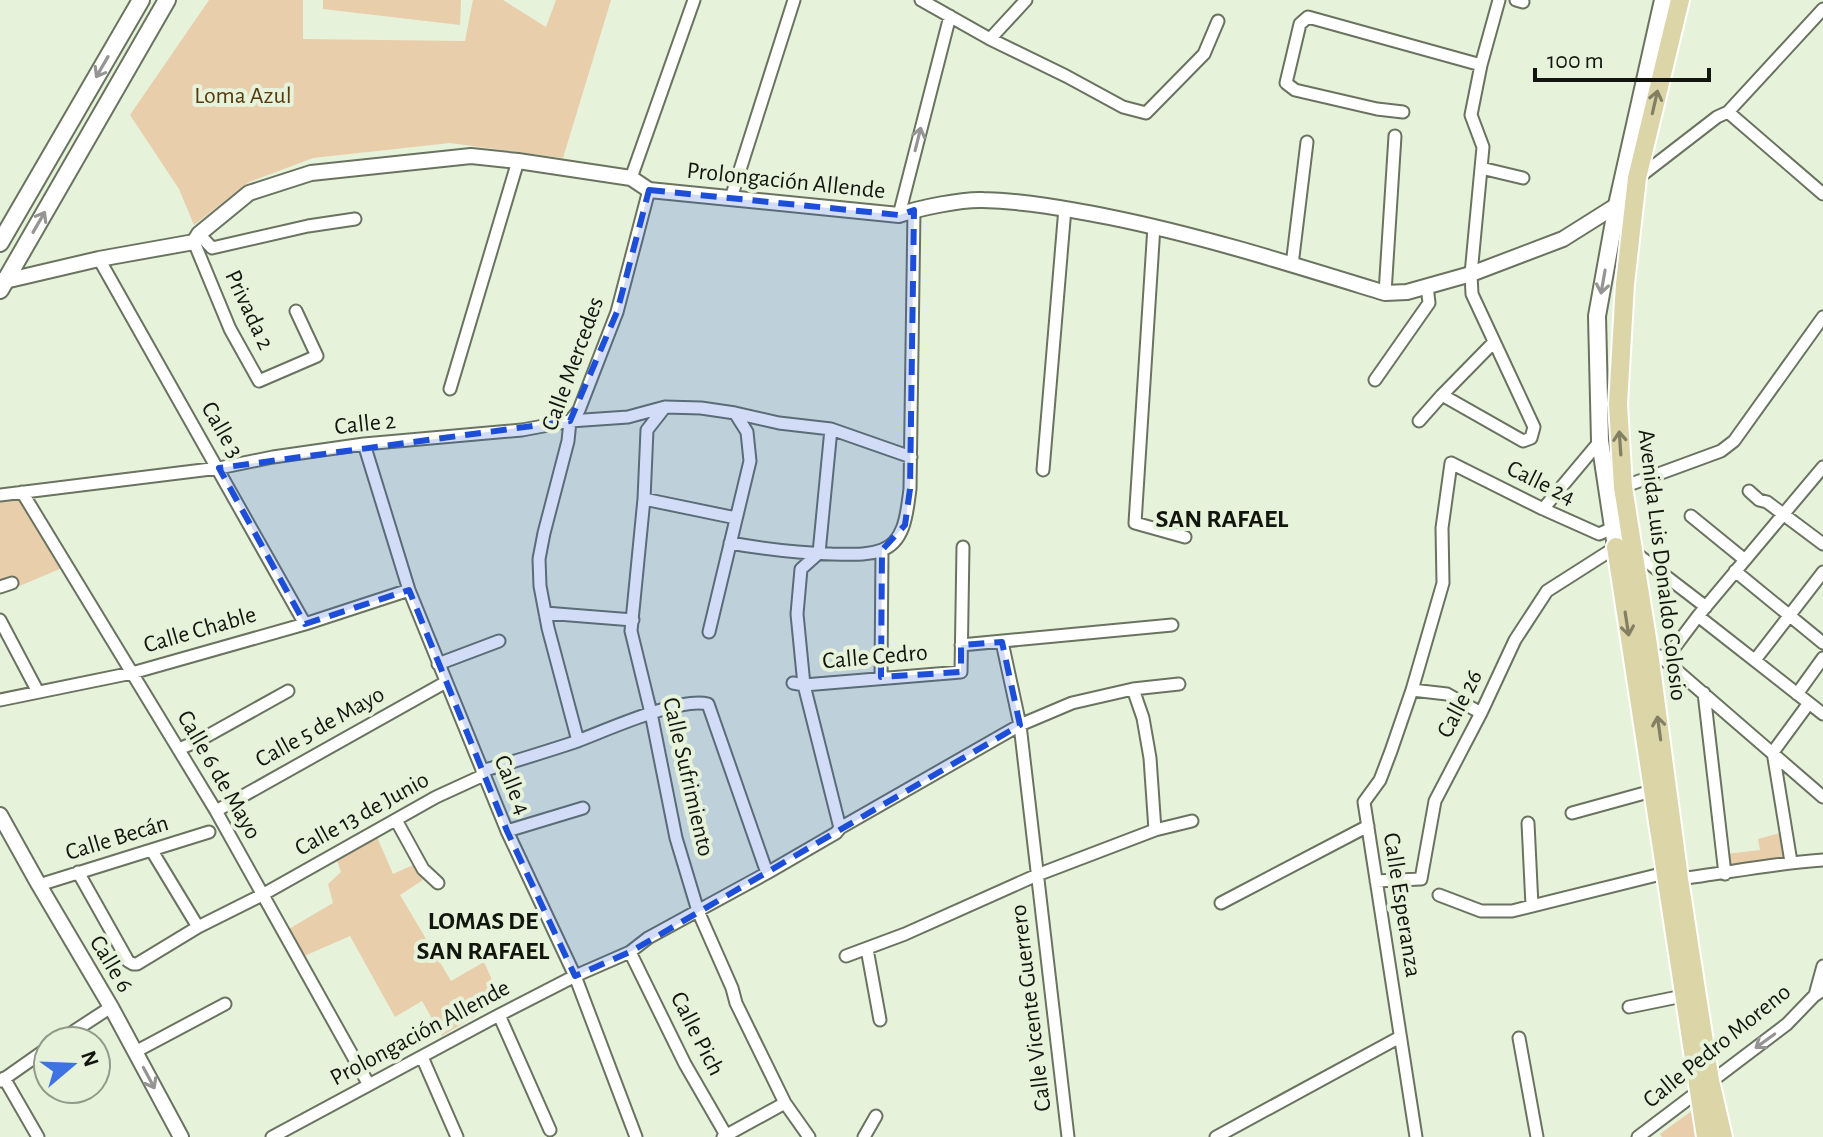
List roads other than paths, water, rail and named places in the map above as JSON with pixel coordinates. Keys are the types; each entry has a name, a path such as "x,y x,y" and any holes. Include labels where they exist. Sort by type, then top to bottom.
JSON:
{"main road":[{"path":"0,243 141,0"},
{"path":"2,284 167,0"},
{"path":"1663,0 1617,205 1597,316 1600,441 1621,542 1656,764 1652,791 1672,876 1683,996 1704,1086 1706,1137"},
{"name":"Avenida Luis Donaldo Colosio","path":"1680,0 1637,178 1625,284 1618,404 1623,487 1621,542 1648,645 1656,764 1704,1086 1723,1137"}],"street":[{"path":"631,178 694,0"},
{"path":"731,198 794,0"},
{"path":"921,0 1123,107 1146,113 1204,54 1218,21"},
{"path":"990,39 1026,0"},
{"path":"1442,395 1523,441 1531,438 1534,427 1472,294 1471,274 1483,147 1471,115 1499,0"},
{"path":"1617,205 1637,178 1717,117 1728,112 1823,9"},
{"path":"899,215 950,16"},
{"path":"1403,112 1295,90 1286,83 1300,24 1308,17 1481,65"},
{"path":"1728,112 1823,194"},
{"path":"1385,293 1395,136"},
{"path":"1292,265 1307,142"},
{"name":"Prolongación Allende","path":"2,284 196,238 249,193 311,173 471,156 631,178 649,190 899,215 980,200 1065,208 1154,226 1245,250 1385,293 1407,292 1471,274 1563,239 1617,205"},
{"path":"450,389 518,161"},
{"path":"1481,168 1523,178"},
{"name":"Calle Mercedes","path":"578,741 545,613 539,559 568,441 570,421 579,410 617,312 649,190"},
{"path":"1043,470 1065,208"},
{"path":"730,543 768,550 869,555 889,548 905,525 911,457 914,210"},
{"path":"196,238 212,248 308,226 355,219"},
{"path":"1154,226 1135,523 1185,537"},
{"name":"Privada 2","path":"196,238 230,329 259,381 317,356 296,311"},
{"name":"Calle 3","path":"99,259 305,624"},
{"path":"1375,380 1429,303 1427,286"},
{"path":"1623,487 1721,451 1734,441 1823,317"},
{"path":"1419,421 1494,342"},
{"name":"Calle 2","path":"0,495 219,468 364,444 628,417 665,407 701,408 831,429 911,457"},
{"name":"Calle Sufrimiento","path":"665,407 647,430 644,499 631,631 676,838 698,911 736,1003 785,1103 809,1137"},
{"path":"709,632 750,461 747,432 735,413"},
{"path":"831,429 819,553 801,569 797,614 799,684 840,828"},
{"path":"1543,509 1600,441"},
{"name":"Calle 4","path":"364,444 409,590 438,664 507,831 575,976 636,1137"},
{"name":"Calle 24","path":"1451,463 1543,509 1621,542"},
{"name":"Calle Esperanza","path":"1416,1137 1364,802 1380,780 1412,690 1443,583 1442,528 1451,463"},
{"path":"1665,660 1823,467"},
{"path":"1749,491 1823,544"},
{"name":"Calle 6 de Mayo","path":"22,492 216,811 369,1085"},
{"path":"644,499 736,518"},
{"path":"1691,516 1745,560"},
{"path":"1621,542 1755,660 1823,714"},
{"name":"Calle 26","path":"1376,881 1421,879 1435,801 1515,640 1547,591 1621,542"},
{"path":"963,547 961,645 1172,625"},
{"path":"881,677 882,550"},
{"path":"1735,571 1823,643"},
{"path":"1755,660 1823,572"},
{"name":"Calle Chable","path":"0,700 132,673 305,624 409,590"},
{"path":"545,613 633,620"},
{"path":"0,620 38,692"},
{"path":"438,664 499,641"},
{"name":"Calle Vicente Guerrero","path":"1002,642 1020,725 1068,1137"},
{"name":"Calle Cedro","path":"799,684 961,672 961,645"},
{"path":"1648,645 1823,797"},
{"path":"1797,694 1823,658"},
{"name":"Calle 5 de Mayo","path":"216,811 446,682"},
{"name":"Prolongación Allende","path":"273,1137 499,1015 630,952 648,938 767,873 1020,725 1072,703 1133,689 1179,684"},
{"path":"1133,689 1143,718 1150,758 1155,830"},
{"path":"1412,690 1447,694 1481,713"},
{"path":"179,749 288,691"},
{"path":"1704,693 1725,874"},
{"name":"Calle 13 de Junio","path":"78,872 128,961 137,964 198,927 483,773 651,713 697,702 708,704 767,873"},
{"path":"1791,862 1773,752 1809,703"},
{"path":"1572,813 1652,791"},
{"path":"507,831 583,808"},
{"name":"Calle 6","path":"0,815 111,1007 181,1137"},
{"path":"396,820 423,869 438,883"},
{"name":"Calle Vicente Guerrero","path":"846,956 905,934 1037,875 1155,830 1192,821"},
{"path":"1528,823 1532,906"},
{"path":"1221,903 1368,826"},
{"name":"Calle Becán","path":"39,885 209,832"},
{"path":"152,851 198,927"},
{"path":"1439,895 1481,911 1512,911 1672,876 1725,874 1791,862 1823,860"},
{"path":"867,949 880,1020"},
{"name":"Calle Pich","path":"630,952 685,1064 725,1136"},
{"path":"1819,993 1823,966"},
{"name":"Calle Pedro Moreno","path":"1638,1137 1787,1024 1819,993"},
{"path":"1629,1007 1683,996"},
{"path":"135,1052 225,1004"},
{"path":"83,1025 111,1007"},
{"path":"499,1015 550,1130"},
{"path":"1216,1137 1400,1037"},
{"path":"1519,1038 1537,1137"},
{"path":"422,1057 457,1137"},
{"path":"32,1059 2,1080 38,1137"},
{"path":"725,1136 785,1103"},
{"path":"864,1137 876,1116"}],"district":[{"name":"SAN RAFAEL","path":"1222,519"},
{"name":"LOMAS DE SAN RAFAEL","path":"483,936"}],"park label":[{"name":"Loma Azul","path":"243,96"}]}
